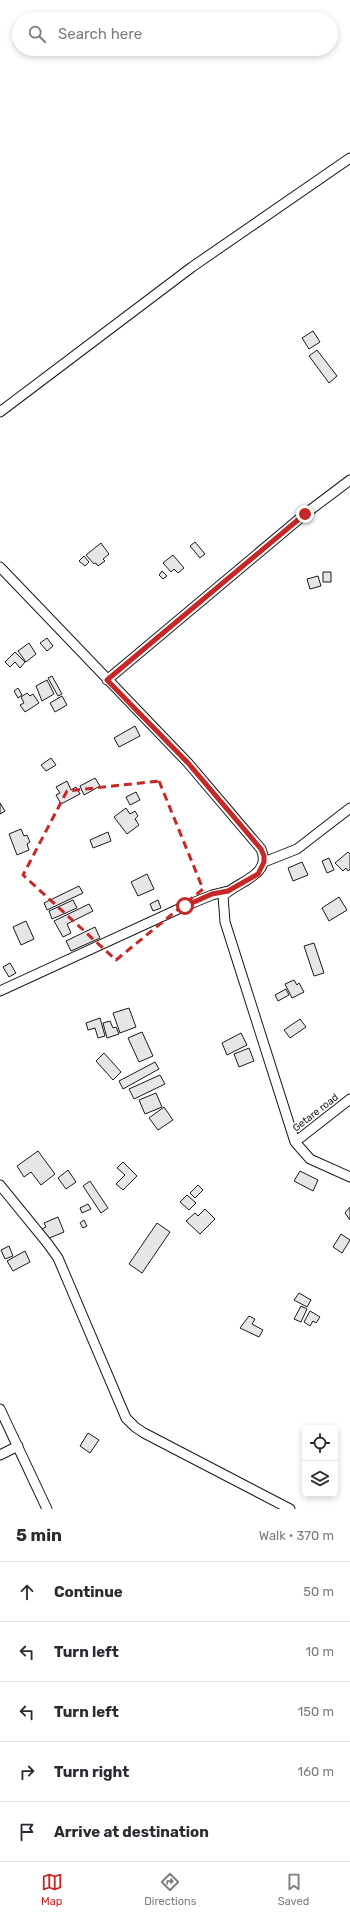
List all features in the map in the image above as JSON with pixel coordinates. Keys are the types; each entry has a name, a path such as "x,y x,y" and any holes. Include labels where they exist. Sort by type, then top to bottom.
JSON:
{"street":[{"path":"0,412 192,267 350,158"},
{"path":"107,680 305,514 350,480"},
{"path":"0,567 193,769 261,849 264,856 264,862 258,874 228,891 223,896 225,922 295,1142 310,1158 350,1177"},
{"path":"264,862 298,849 350,808"},
{"path":"0,991 212,894 228,891"},
{"name":"Getare road","path":"295,1142 350,1099"},
{"path":"0,1185 58,1258 126,1418 130,1423 144,1433 290,1509"},
{"path":"0,1409 47,1509"},
{"path":"0,1455 18,1446"}],"highlighted area":[{"path":"159,781 203,889 116,960 23,875 67,791"}],"building":[{"path":"313,331 320,342 309,349 302,338"},
{"path":"317,350 337,376 329,383 309,356"},
{"path":"195,542 205,554 200,558 190,546"},
{"path":"101,543 109,554 103,559 105,561 98,566 96,563 94,564 86,555"},
{"path":"173,555 184,568 178,573 174,569 171,572 163,563"},
{"path":"84,556 89,562 85,566 79,561"},
{"path":"162,571 167,576 163,579 159,575"},
{"path":"323,572 331,572 331,582 323,582"},
{"path":"318,576 321,586 310,589 307,579"},
{"path":"47,638 53,646 47,651 40,643"},
{"path":"29,643 36,654 26,662 18,651"},
{"path":"15,652 25,662 20,668 15,662 10,667 5,662"},
{"path":"52,676 62,694 58,696 48,678"},
{"path":"47,680 54,694 42,701 36,686"},
{"path":"18,688 22,695 18,698 14,691"},
{"path":"27,693 30,696 33,694 39,703 25,712 20,705 24,703 21,697"},
{"path":"62,696 67,705 55,712 50,703"},
{"path":"135,726 140,736 119,747 114,738"},
{"path":"51,758 56,765 46,771 41,765"},
{"path":"95,778 100,786 84,795 80,786"},
{"path":"67,781 71,790 76,787 80,794 61,804 56,795 60,793 56,787"},
{"path":"136,792 140,800 130,805 126,797"},
{"path":"0,803 5,811 0,814"},
{"path":"126,808 130,814 135,811 138,816 135,819 139,825 127,834 114,817"},
{"path":"21,829 24,836 27,835 30,842 27,844 29,850 17,855 9,834"},
{"path":"108,832 111,841 93,848 90,840"},
{"path":"348,852 350,854 350,869 348,871 346,868 343,871 335,863"},
{"path":"329,858 334,870 327,873 322,861"},
{"path":"302,862 308,875 293,881 288,868"},
{"path":"147,874 154,889 138,896 131,882"},
{"path":"79,886 83,893 47,910 44,903"},
{"path":"339,897 347,910 329,921 322,908"},
{"path":"73,900 77,908 52,919 49,911"},
{"path":"158,900 161,908 153,911 150,904"},
{"path":"89,904 93,911 67,924 71,933 63,937 54,921"},
{"path":"26,921 34,939 21,945 13,927"},
{"path":"95,927 100,938 71,951 66,941"},
{"path":"314,943 324,973 314,976 304,946"},
{"path":"10,963 16,973 9,977 3,967"},
{"path":"294,980 297,985 299,983 304,992 292,998 285,984"},
{"path":"286,989 289,995 278,1001 275,995"},
{"path":"129,1008 136,1027 120,1033 113,1013"},
{"path":"100,1018 105,1036 98,1038 95,1028 88,1030 86,1023"},
{"path":"300,1019 306,1027 290,1038 284,1030"},
{"path":"110,1021 113,1028 116,1027 119,1034 107,1038 103,1023"},
{"path":"142,1032 153,1056 139,1062 128,1038"},
{"path":"241,1033 247,1045 227,1055 222,1043"},
{"path":"249,1048 254,1061 239,1067 234,1054"},
{"path":"104,1053 121,1072 113,1080 96,1061"},
{"path":"155,1062 159,1069 123,1089 119,1081"},
{"path":"160,1075 165,1084 134,1099 129,1089"},
{"path":"156,1093 162,1107 145,1114 139,1100"},
{"path":"164,1107 173,1120 158,1130 149,1118"},
{"path":"38,1151 55,1174 41,1185 31,1172 24,1177 17,1166"},
{"path":"123,1162 137,1176 123,1190 116,1184 125,1175 117,1168"},
{"path":"68,1170 76,1182 66,1189 58,1178"},
{"path":"300,1171 318,1180 313,1191 294,1181"},
{"path":"90,1181 108,1208 101,1213 83,1186"},
{"path":"198,1185 203,1190 195,1198 190,1193"},
{"path":"187,1195 196,1203 189,1210 180,1202"},
{"path":"88,1204 91,1209 82,1213 80,1208"},
{"path":"350,1207 350,1220 345,1213"},
{"path":"205,1209 215,1219 200,1234 186,1221 195,1213 198,1216"},
{"path":"58,1217 64,1232 47,1239 42,1229 46,1227 44,1223"},
{"path":"84,1220 87,1226 83,1228 80,1223"},
{"path":"157,1223 170,1232 142,1273 129,1264"},
{"path":"341,1234 350,1240 342,1253 333,1247"},
{"path":"9,1246 13,1256 5,1259 1,1250"},
{"path":"25,1251 30,1262 13,1271 7,1261"},
{"path":"299,1293 311,1300 307,1307 294,1300"},
{"path":"301,1306 307,1309 301,1322 294,1319"},
{"path":"310,1311 320,1317 316,1323 313,1321 310,1326 304,1322"},
{"path":"249,1316 255,1319 252,1324 263,1330 259,1337 240,1328"},
{"path":"88,1433 99,1440 90,1453 80,1446"}],"route":[{"path":"185,906 212,894 228,891 258,874 262,868 264,856 261,849 188,763 107,680 305,514"}]}
